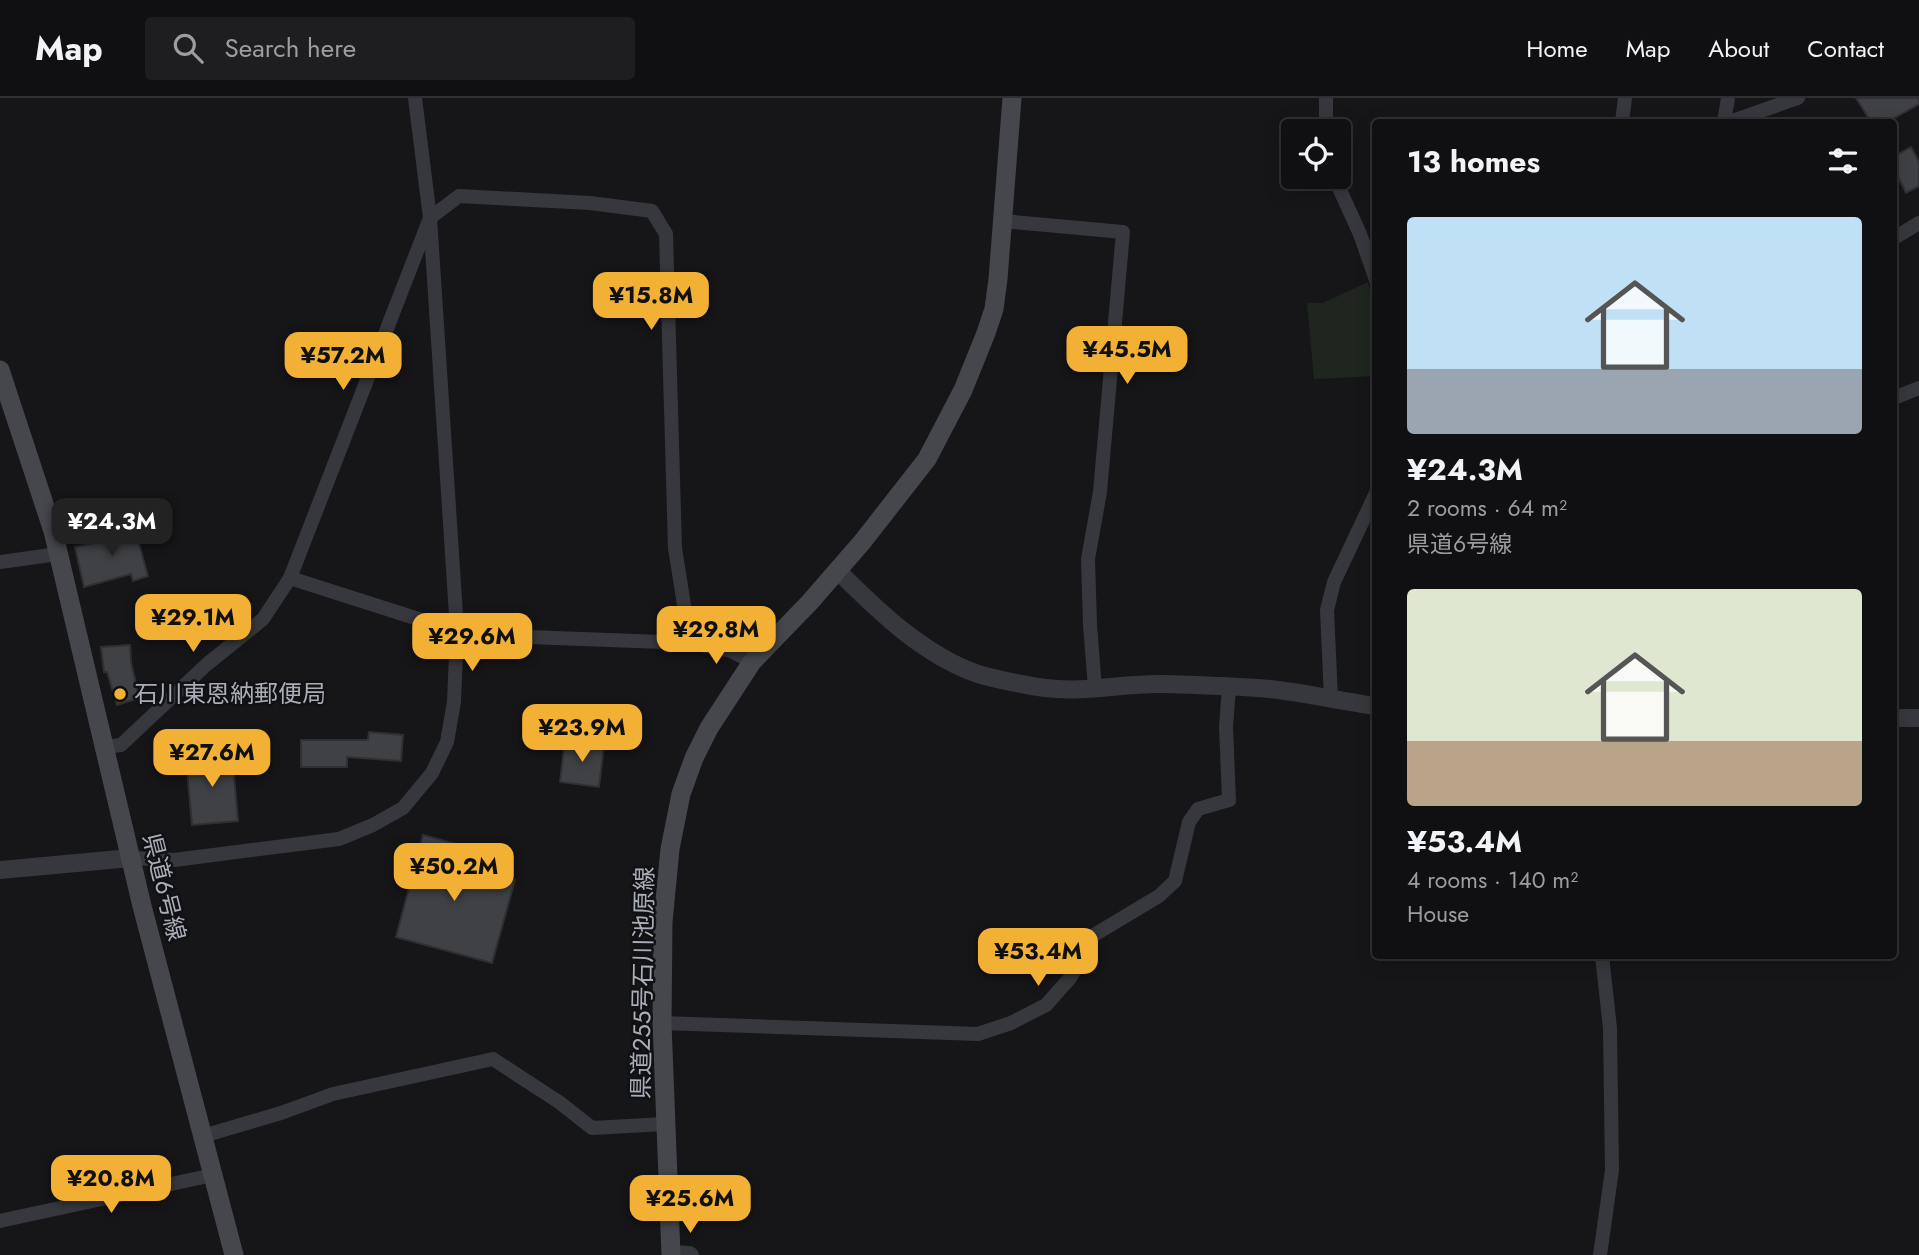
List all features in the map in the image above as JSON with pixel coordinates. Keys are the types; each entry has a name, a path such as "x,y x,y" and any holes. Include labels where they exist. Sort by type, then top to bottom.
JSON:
{"main road":[{"name":"県道255号石川池原線","path":"671,1253 662,1023 663,922 670,849 681,794 709,728 752,662 810,602 863,541 927,459 963,390 994,309 1012,98"},
{"name":"県道6号線","path":"0,370 53,531 142,906 234,1255"}],"street":[{"path":"0,870 131,858 174,860 339,839 373,825 403,808 432,773 447,742 454,702 457,631 430,218 415,98"},
{"path":"1326,98 1326,119"},
{"path":"1622,119 1625,98"},
{"path":"1726,119 1728,98"},
{"path":"1735,119 1798,98"},
{"path":"1339,189 1372,268"},
{"path":"104,747 121,745 206,665 263,619 289,578 430,218 459,196 590,203 652,211 666,234 675,548 690,643"},
{"path":"1003,221 1123,232 1100,492 1088,559 1095,688"},
{"path":"1897,236 1919,223"},
{"path":"1897,397 1919,388"},
{"path":"1331,699 1327,610 1334,582 1372,501"},
{"path":"0,562 58,554"},
{"path":"837,570 873,605 925,646 979,674 1047,688 1159,684 1271,689 1372,705"},
{"path":"289,578 474,635 690,643 731,650 752,662"},
{"path":"662,1023 978,1034 1011,1023 1046,1005 1070,978 1094,935 1159,896 1175,881 1189,822 1198,809 1229,800 1226,727 1229,687"},
{"path":"1897,718 1919,718"},
{"path":"1601,1255 1612,1170 1610,1028 1602,959"},
{"path":"203,1136 333,1094 493,1059 559,1102 592,1128 665,1124"},
{"path":"0,1221 213,1175"},
{"path":"671,1253 690,1252 692,1255"}],"shaded area":[{"path":"1368,282 1372,297 1372,376 1314,379 1307,303 1323,303"}],"building":[{"path":"1856,98 1919,98 1919,104 1892,119 1869,119"},
{"path":"1911,147 1919,162 1919,186 1906,193 1897,175 1897,154"},
{"path":"132,519 148,576 133,581 131,574 84,587 75,547 123,537 120,521"},
{"path":"130,645 139,698 117,705 107,672 104,672 101,647"},
{"path":"369,732 403,735 401,761 347,757 347,767 301,767 301,740 368,740"},
{"path":"565,740 604,745 599,787 560,782"},
{"path":"232,753 238,821 192,825 186,757"},
{"path":"423,835 463,846 458,865 515,880 492,963 396,937"}],"place":[{"name":"石川東恩納郵便局","path":"120,694"}]}
